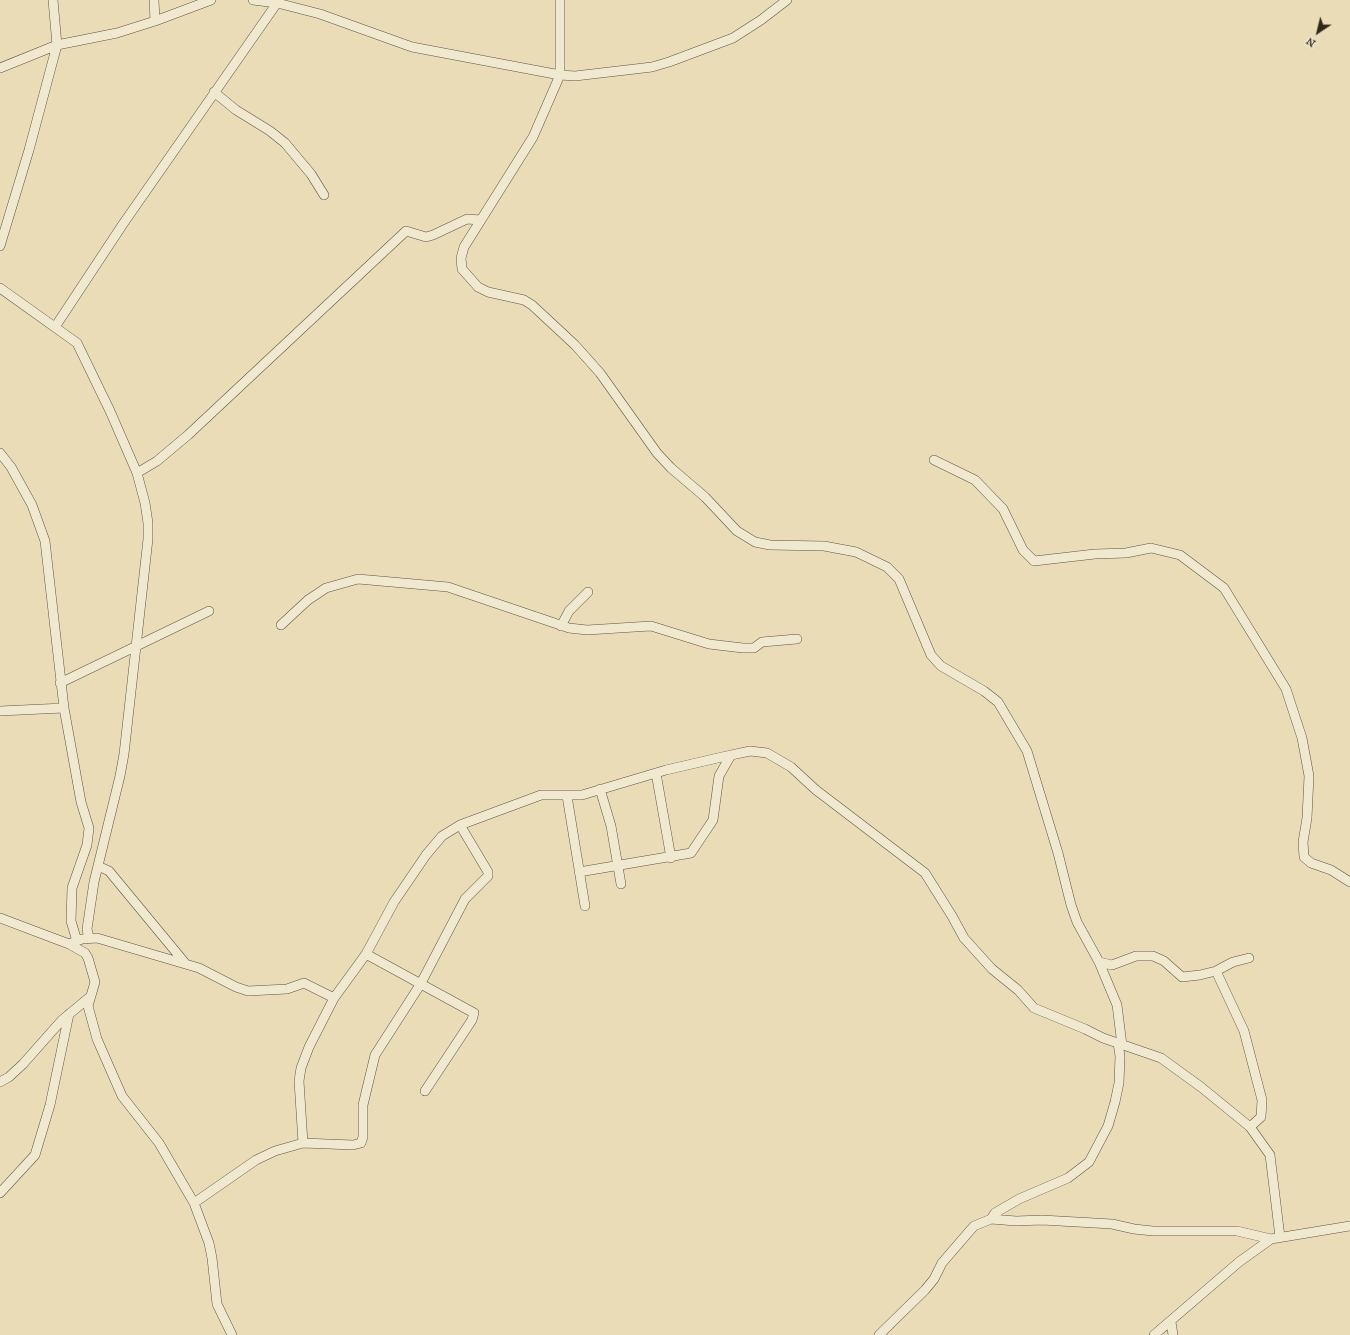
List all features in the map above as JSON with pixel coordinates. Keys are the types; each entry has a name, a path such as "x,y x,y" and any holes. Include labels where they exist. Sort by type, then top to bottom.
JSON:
{"street":[{"path":"0,246 43,101 57,45 53,0"},
{"path":"154,0 155,22"},
{"path":"0,68 57,45 117,33 155,22 211,0"},
{"path":"253,0 278,1 320,14 412,47 560,75 575,76 652,67 669,62 733,38 788,0"},
{"path":"560,0 560,75 533,137 464,247 461,258 462,269 469,278 488,292 524,300 532,305 575,345 600,373 662,458 705,497 737,531 755,542 770,545 824,546 856,552 888,567 899,579 931,655 941,666 984,691 998,702 1028,751 1058,853 1071,905 1077,922 1099,962 1117,1005 1120,1044 1119,1083 1108,1126 1088,1162 1068,1178 1019,1198 995,1213 991,1219"},
{"path":"55,327 127,218 278,1"},
{"path":"214,92 236,110 285,142 311,174 324,195"},
{"path":"137,473 157,461 188,435 406,231 426,237 466,219 481,220"},
{"path":"0,288 77,343 107,404 137,473 145,503 148,539 135,649 128,726 120,776 98,866 88,915 87,929 89,938"},
{"path":"0,453 24,489 45,541 60,683 81,802 89,828 87,845 72,888 71,921 73,943"},
{"path":"934,460 975,480 1003,509 1023,550 1034,561 1095,554 1126,553 1151,548 1180,555 1224,588 1286,689 1302,738 1309,776 1307,818 1303,842 1304,857 1311,863 1331,870 1350,882"},
{"path":"281,625 308,600 326,588 358,580 448,587 561,626 587,630 652,626 708,644 743,648 754,648 762,642 797,639"},
{"path":"561,626 569,611 588,592"},
{"path":"60,683 135,649 209,611"},
{"path":"0,711 64,708"},
{"path":"303,1143 299,1081 309,1047 334,998 366,954 394,902 426,855 442,836 460,824 541,795 582,795 656,773 750,751 767,753 791,767 816,790 925,873 964,938 992,968 1018,990 1034,1008 1120,1044 1161,1058 1250,1128 1262,1141 1270,1155 1276,1238"},
{"path":"579,872 619,867 692,853 713,820 719,776 731,755"},
{"path":"656,773 671,858"},
{"path":"600,789 611,826 621,884"},
{"path":"567,796 585,906"},
{"path":"194,1203 256,1160 275,1151 303,1143 353,1145 361,1143 363,1137 362,1105 375,1055 420,985 465,899 488,876 488,872 460,824"},
{"path":"98,866 109,871 129,893 185,963"},
{"path":"0,918 73,943 88,958 94,977 88,1012 97,1039 116,1083 127,1102 159,1143 194,1203 211,1250 217,1304 232,1335"},
{"path":"73,943 89,938 97,938 118,943 199,968 236,987 248,991 276,991 304,983 334,998"},
{"path":"366,954 420,985 474,1013 472,1020 425,1091"},
{"path":"1099,962 1112,965 1129,958 1145,955 1164,961 1182,977 1200,976 1248,958"},
{"path":"1216,971 1244,1031 1262,1100 1261,1117 1250,1128"},
{"path":"0,1082 9,1077 23,1064 69,1014 91,996"},
{"path":"0,1193 35,1155 50,1105 69,1014"},
{"path":"879,1335 925,1290 934,1279 942,1264 974,1226 991,1219 1112,1224 1134,1229 1153,1231 1237,1231 1276,1238 1350,1226"},
{"path":"1154,1335 1171,1322 1239,1262 1276,1238"},
{"path":"1171,1322 1173,1335"}]}
